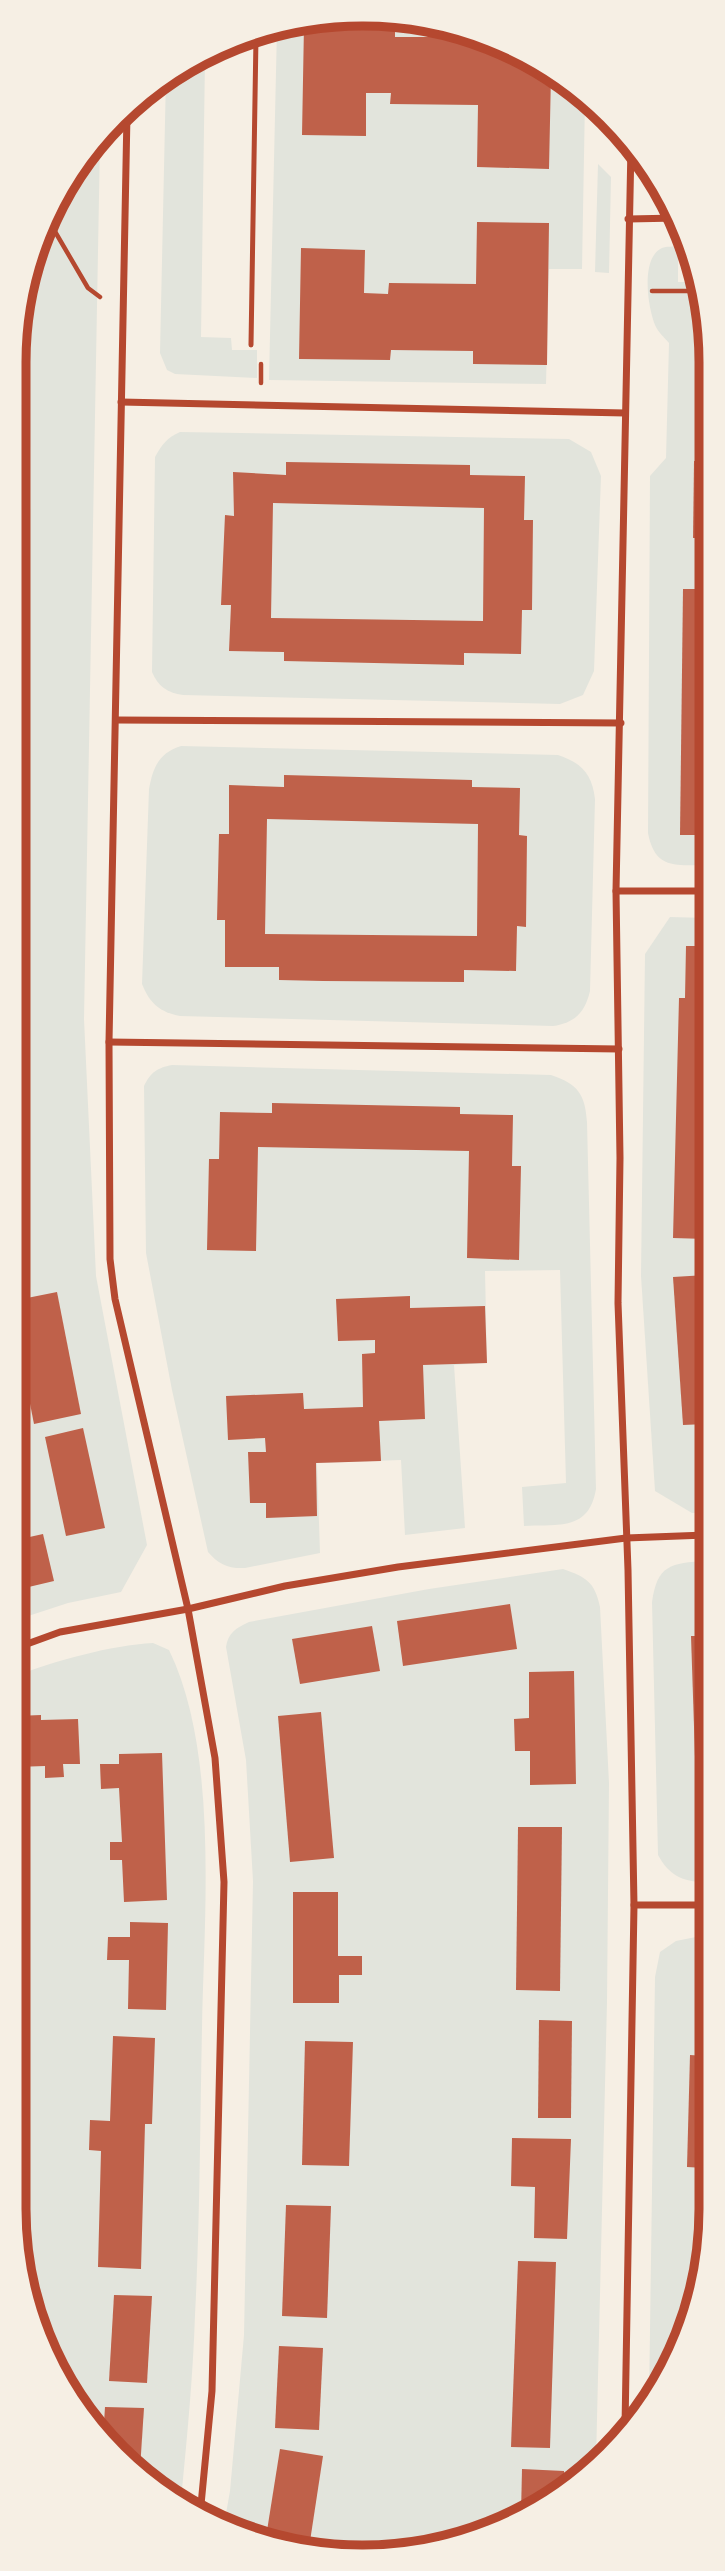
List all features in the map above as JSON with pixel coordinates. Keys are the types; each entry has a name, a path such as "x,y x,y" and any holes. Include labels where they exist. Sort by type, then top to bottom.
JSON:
{"street":[{"path":"127,123 109,1042 110,1259 115,1299 188,1609 215,1758 224,1882 213,2379 201,2504"},
{"path":"625,2418 634,1905 618,1303 619,1049 616,891 630,160"},
{"path":"628,219 666,218"},
{"path":"121,402 625,413"},
{"path":"116,720 621,723"},
{"path":"616,891 699,891"},
{"path":"109,1042 619,1049"},
{"path":"26,1644 60,1632 188,1609 285,1586 398,1567 626,1538 699,1535"},
{"path":"634,1905 699,1905"}],"lane":[{"path":"251,345 256,43"}],"path":[{"path":"54,230 88,288 123,317"},
{"path":"627,291 691,291"}],"shaded area":[{"path":"362,26 406,29 450,38 491,52 531,71 585,111 582,269 549,269 546,384 269,380 277,38 319,29"},
{"path":"205,66 201,337 231,338 232,350 257,350 257,378 175,374 167,370 160,353 166,90"},
{"path":"100,153 84,1019 96,1276 147,1545 121,1592 68,1603 26,1617 26,362 29,319 44,254 71,194"},
{"path":"598,164 611,177 609,273 595,272"},
{"path":"678,246 678,282 689,282 698,341 699,865 668,863 656,854 648,833 650,476 666,458 669,343 655,325 650,307 648,272 655,253 664,247"},
{"path":"180,432 569,439 591,452 601,476 594,671 583,695 560,704 183,695 164,688 152,672 155,457 165,442"},
{"path":"181,746 558,755 573,762 588,776 595,799 590,991 582,1011 573,1019 553,1026 180,1016 161,1009 148,997 142,984 149,789 158,762 167,753"},
{"path":"670,917 699,918 699,1512 692,1513 655,1491 641,1276 645,954"},
{"path":"172,1065 551,1075 574,1086 582,1097 587,1122 596,1489 587,1512 570,1522 524,1526 522,1487 566,1483 560,1270 485,1271 487,1363 454,1365 465,1528 405,1535 401,1460 317,1463 320,1553 234,1568 220,1563 208,1552 172,1390 146,1253 144,1086 155,1071"},
{"path":"699,1562 699,1882 677,1876 658,1855 652,1602 662,1573 684,1563"},
{"path":"563,1569 578,1575 592,1586 600,1607 609,1783 607,2002 596,2449 567,2475 531,2500 471,2527 406,2542 362,2545 319,2542 254,2527 226,2515 244,2335 253,1881 246,1760 226,1647 233,1632 249,1622 429,1589"},
{"path":"153,1643 169,1650 185,1691 196,1737 202,1785 206,1886 197,2279 182,2492 125,2446 96,2413 71,2377 44,2317 33,2274 27,2230 26,1673 120,1647"},
{"path":"699,1937 698,2230 692,2274 681,2317 649,2384 655,1977 660,1952 676,1941"}],"building":[{"path":"374,27 395,28 395,37 446,37 491,52 531,71 551,84 549,169 477,167 478,105 390,104 391,93 366,93 366,136 302,135 304,32"},
{"path":"477,222 549,223 547,365 473,364 473,351 391,350 390,360 299,359 301,248 365,250 364,293 388,294 389,283 476,284"},
{"path":"694,461 699,461 699,538 693,538"},
{"path":"286,462 470,465 470,475 525,476 524,520 533,520 532,610 522,610 521,654 464,653 464,665 284,661 284,652 229,651 231,605 221,605 225,515 234,516 233,472 286,475","holes":["273,503 484,508 483,621 271,618"]},
{"path":"683,589 699,589 699,835 680,835"},
{"path":"284,775 472,780 472,787 520,788 519,835 527,836 526,927 517,926 516,971 464,970 464,982 323,981 279,980 279,967 225,967 225,920 217,920 219,834 229,834 229,785 284,787","holes":["267,819 478,824 477,936 265,934"]},
{"path":"686,946 699,946 699,1239 673,1238 679,998 685,998"},
{"path":"272,1103 460,1107 460,1114 513,1115 512,1166 521,1166 519,1260 467,1258 469,1151 258,1147 256,1251 207,1250 209,1159 219,1159 220,1112 272,1113"},
{"path":"699,1275 699,1424 683,1425 673,1277"},
{"path":"57,1292 81,1414 34,1424 26,1384 26,1298"},
{"path":"410,1296 410,1308 485,1306 487,1363 423,1365 425,1419 379,1421 381,1461 316,1463 317,1516 266,1518 266,1503 250,1503 248,1452 266,1452 265,1438 228,1440 226,1396 303,1393 304,1409 363,1407 362,1354 375,1353 375,1340 338,1341 336,1299"},
{"path":"83,1428 105,1528 66,1536 45,1437"},
{"path":"43,1534 54,1581 26,1588 26,1538"},
{"path":"510,1604 517,1649 403,1666 397,1621"},
{"path":"372,1626 380,1671 300,1684 292,1639"},
{"path":"691,1636 699,1636 699,1787 696,1787"},
{"path":"574,1671 576,1784 530,1785 530,1751 515,1751 514,1719 529,1718 529,1672"},
{"path":"321,1712 334,1858 290,1862 278,1716"},
{"path":"41,1715 41,1720 78,1719 80,1764 63,1764 64,1777 45,1778 45,1766 26,1767 26,1716"},
{"path":"162,1753 167,1900 124,1902 122,1860 110,1860 110,1842 122,1842 119,1788 101,1789 100,1764 119,1764 119,1754"},
{"path":"518,1827 562,1827 560,1991 516,1990"},
{"path":"293,1892 338,1892 338,1956 362,1956 362,1975 339,1975 339,2003 293,2003"},
{"path":"130,1922 168,1923 166,2010 128,2009 129,1960 107,1960 108,1937 130,1937"},
{"path":"539,2020 572,2021 571,2118 538,2118"},
{"path":"113,2036 155,2038 152,2124 145,2124 141,2269 98,2267 101,2151 89,2150 90,2120 110,2121"},
{"path":"305,2041 353,2042 349,2166 302,2165"},
{"path":"690,2055 699,2056 699,2168 687,2167"},
{"path":"512,2138 571,2139 567,2239 534,2238 535,2187 511,2186"},
{"path":"286,2205 331,2206 327,2318 282,2316"},
{"path":"518,2261 556,2262 550,2448 511,2447"},
{"path":"114,2295 152,2296 147,2383 109,2381"},
{"path":"279,2346 323,2348 319,2430 275,2428"},
{"path":"105,2407 144,2408 141,2461 125,2446 104,2423"},
{"path":"280,2449 323,2456 310,2540 267,2531"},
{"path":"522,2469 564,2471 564,2477 521,2505"}]}
